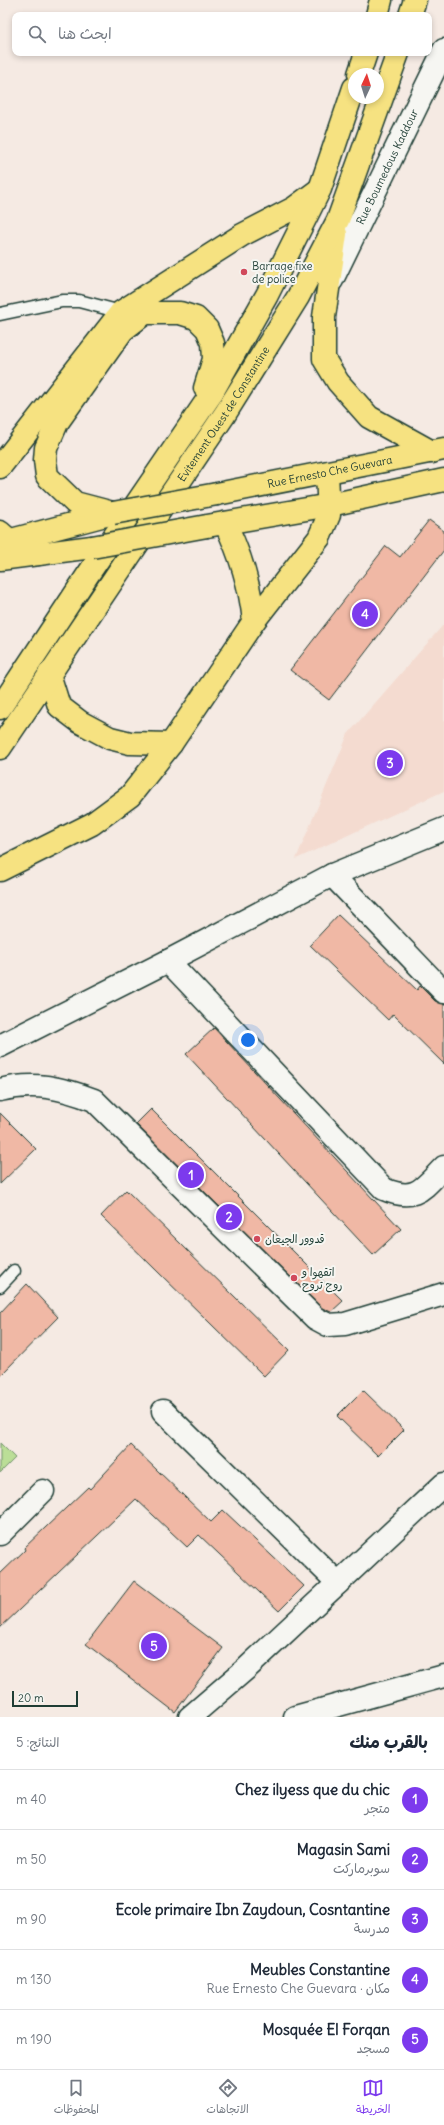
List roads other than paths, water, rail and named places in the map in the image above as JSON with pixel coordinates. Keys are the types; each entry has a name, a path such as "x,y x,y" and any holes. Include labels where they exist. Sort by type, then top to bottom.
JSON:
{"main road":[{"path":"378,12 381,0"},
{"path":"411,12 415,0"},
{"path":"361,68 365,56"},
{"name":"Evitement Ouest de Constantine","path":"0,748 226,414 298,297 338,220 397,56"},
{"name":"Evitement Ouest de Constantine","path":"0,708 87,576 194,421 267,295 320,189 349,104"},
{"path":"0,467 121,312 242,235 294,208 320,189"},
{"path":"338,220 324,317 324,359 338,382 369,417 438,450"},
{"path":"113,513 75,503 60,490 47,476 46,448 57,423 123,330 145,313 180,313 196,318 207,330 213,343 214,359 194,421"},
{"name":"Rue Ernesto Che Guevara","path":"113,513 327,473 438,450"},
{"path":"0,870 92,824 130,796 170,744 254,621 319,538 327,521 330,504 327,473"},
{"path":"2,543 38,554 92,547 330,504 444,480"},
{"path":"2,543 113,513"},
{"path":"216,525 236,546 245,570 251,595 254,621"},
{"path":"49,674 59,706 80,722 110,738 130,743 170,744"}],"street":[{"name":"Rue Boumedous Kaddour","path":"330,283 444,50"},
{"path":"0,1046 168,961 332,874 444,828"},
{"path":"332,874 444,992"},
{"path":"168,961 384,1189 398,1195 411,1195 425,1186 444,1167"},
{"path":"0,1090 35,1085 65,1089 94,1100 315,1318 328,1325 344,1324 444,1294"},
{"path":"163,1410 338,1583"},
{"path":"190,1717 247,1668 444,1484"},
{"path":"0,1534 43,1491"},
{"path":"295,1717 444,1676"}],"lane":[{"path":"0,314 62,301 79,301 121,312"},
{"path":"0,1286 14,1271"}],"place":[{"name":"Barrage fixe de police","path":"244,272"},
{"name":"Meubles Constantine","path":"365,614"},
{"name":"Ecole primaire Ibn Zaydoun, Cosntantine","path":"390,763"},
{"name":"Chez ilyess que du chic","path":"191,1175"},
{"name":"Magasin Sami","path":"229,1217"},
{"name":"قدوور الجيعان","path":"257,1239"},
{"name":"اتقهوا و روح تروح","path":"294,1278"},
{"name":"Mosquée El Forqan","path":"154,1646"}]}
